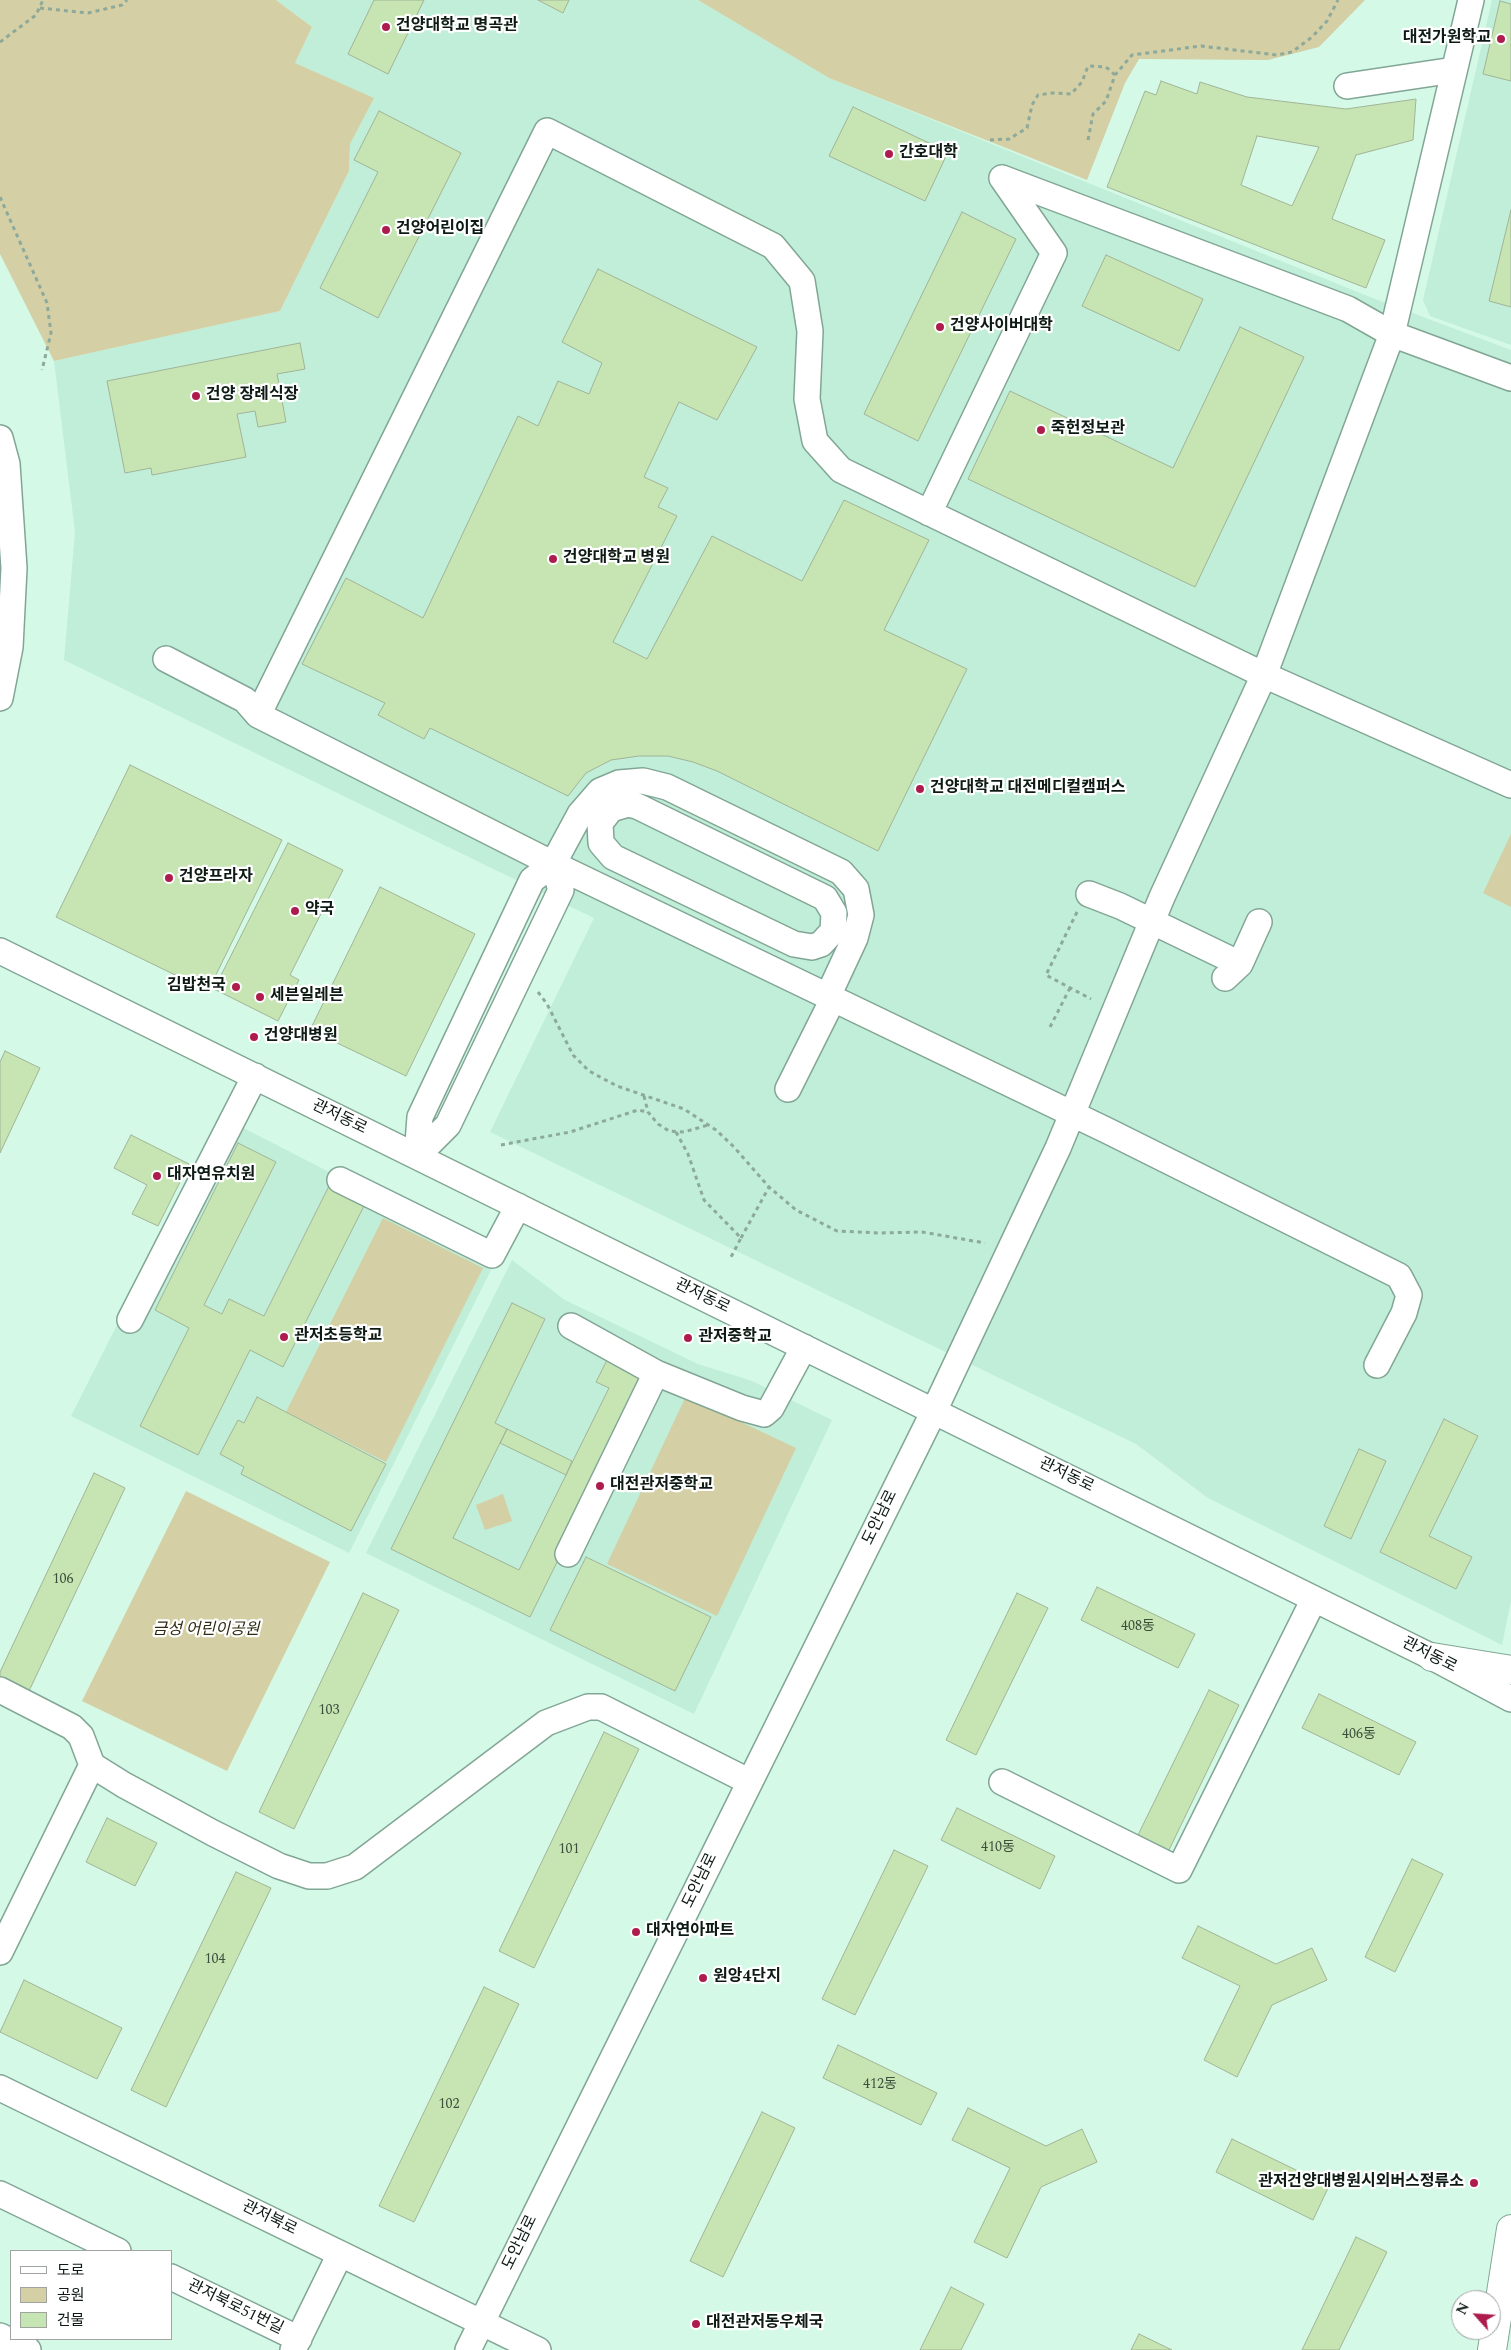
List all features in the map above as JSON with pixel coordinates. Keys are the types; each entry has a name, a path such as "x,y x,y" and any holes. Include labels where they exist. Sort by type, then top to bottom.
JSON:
{"main road":[{"path":"1432,1657 1511,1670"},
{"path":"1499,2290 1511,2229"}],"street":[{"name":"도안남로","path":"468,2350 934,1411 1058,1148 1152,921 1264,675 1392,334 1471,0"},
{"path":"1347,86 1454,70"},
{"path":"258,715 547,131 774,246 802,281 810,331 807,399 815,441 842,470 1264,675 1511,785"},
{"path":"929,513 1054,253 1002,178 1348,309 1392,334 1511,378"},
{"path":"0,438 7,464 14,568 10,647 0,698"},
{"path":"166,659 245,700 258,715 553,864 1072,1114 1399,1276 1409,1295 1404,1313 1377,1365"},
{"path":"609,806 600,791 619,783 644,781 667,787 833,868 840,872 856,889 861,915 856,938 788,1089"},
{"path":"417,1156 420,1117 532,880 553,864 580,814 609,806 637,806 825,898 834,913 833,931 820,944 812,947 794,944 613,857 601,843 600,824 609,806"},
{"path":"1084,902 1152,921 1233,971 1259,922"},
{"name":"관저동로","path":"0,951 1314,1598 1511,1699"},
{"path":"130,1320 254,1076"},
{"path":"340,1180 492,1255 518,1206"},
{"path":"571,1326 656,1373 742,1408 764,1414 771,1408 804,1347"},
{"path":"568,1554 656,1373"},
{"path":"1002,1782 1178,1870 1314,1598"},
{"path":"0,1690 72,1727 81,1736 92,1765 124,1785 279,1866 309,1876 328,1876 355,1867 546,1722 588,1707 601,1707 750,1782"},
{"path":"0,1952 92,1765"},
{"name":"관저북로","path":"0,2088 538,2350"},
{"path":"0,2194 116,2250"},
{"path":"296,2345 340,2254"},
{"name":"관저북로51번길","path":"172,2278 296,2345"},
{"path":"0,2336 28,2350"}],"path":[{"path":"0,42 36,15 42,0"},
{"path":"40,8 88,13 122,4 127,0"},
{"path":"1088,140 1092,114 1106,101 1116,75 1132,55 1202,46 1277,55 1292,52 1312,37 1328,21 1338,0"},
{"path":"990,140 1009,139 1026,128 1032,105 1038,95 1053,93 1071,94 1082,82 1088,66 1106,67 1116,75"},
{"path":"0,197 46,303 50,333 42,370"},
{"path":"1084,902 1046,975 1091,999"},
{"path":"534,987 547,1004 573,1055 589,1071 617,1086 684,1109 708,1125 734,1147 769,1187 796,1210 836,1231 879,1234 922,1232 985,1243"},
{"path":"1050,1027 1070,988"},
{"path":"643,1095 648,1112 658,1124 669,1131 699,1129 708,1125"},
{"path":"501,1145 570,1132 638,1110 648,1112"},
{"path":"676,1132 688,1154 704,1200 741,1238"},
{"path":"731,1257 769,1187"}],"shaded area":[{"name":"건양대학교 대전메디컬캠퍼스","path":"276,0 698,0 829,78 1370,297 1511,350 1511,1601 1502,1645 1208,1498 1136,1444 490,1132 594,918 64,660 75,532 54,361 280,311 349,171 350,144 373,98 295,63 312,27"},
{"path":"1492,0 1511,0 1511,345 1430,316 1423,300"},
{"name":"관저초등학교","path":"222,1117 497,1258 349,1553 71,1416"},
{"name":"대전관저중학교","path":"512,1260 565,1300 698,1364 752,1381 832,1420 694,1714 366,1553"}],"green space":[{"path":"0,0 276,0 312,27 295,63 374,98 350,144 349,171 280,311 54,361 0,254"},
{"path":"698,0 1365,0 1319,47 1268,60 1139,59 1125,83 1087,180 829,78"},
{"path":"1511,834 1511,907 1483,893"},
{"path":"383,1218 483,1268 386,1462 286,1412"},
{"path":"686,1396 796,1448 717,1616 607,1564"},
{"name":"금성 어린이공원","path":"186,1491 330,1562 227,1771 82,1701"},
{"path":"503,1494 512,1521 485,1530 476,1505"}],"building":[{"name":"건양대학교 명곡관","path":"374,0 424,0 388,74 348,54"},
{"name":"건양대학교 명곡관","path":"538,0 569,0 563,13"},
{"name":"대전가원학교","path":"1500,1 1511,4 1511,81 1483,74"},
{"path":"1161,81 1197,94 1200,82 1247,97 1346,109 1416,99 1413,140 1356,155 1332,219 1385,240 1366,288 1107,187 1145,91 1156,95","holes":["1257,136 1319,147 1292,206 1241,185"]},
{"name":"간호대학","path":"853,107 948,152 925,201 829,156"},
{"name":"건양어린이집","path":"379,111 461,153 378,318 320,288 378,172 354,160"},
{"path":"1511,210 1511,307 1489,301"},
{"name":"건양사이버대학","path":"962,212 1016,239 918,441 864,414"},
{"path":"1106,255 1203,299 1179,351 1082,306"},
{"name":"건양대학교 병원","path":"598,269 757,347 717,420 679,402 644,477 668,488 658,507 677,516 613,642 647,659 712,536 802,581 844,500 929,540 884,630 967,669 878,851 717,771 693,762 668,756 639,756 611,760 586,773 568,796 430,728 424,739 378,715 385,703 302,664 346,578 423,618 518,416 538,426 558,381 589,394 602,363 562,342"},
{"name":"죽헌정보관","path":"1240,327 1304,357 1195,587 968,479 1010,391 1173,468"},
{"name":"건양 장례식장","path":"300,343 305,369 277,374 286,422 258,427 255,411 237,414 246,457 152,475 151,468 125,473 107,381"},
{"name":"건양프라자","path":"130,765 282,840 208,991 56,917"},
{"path":"288,843 343,870 290,975 299,980 278,1021 214,989"},
{"path":"380,887 475,934 406,1076 310,1030"},
{"path":"5,1051 40,1068 0,1153 0,1062"},
{"name":"대자연유치원","path":"131,1135 189,1164 158,1226 132,1214 147,1185 114,1168"},
{"path":"238,1143 276,1162 204,1305 222,1314 229,1299 264,1316 329,1186 365,1204 283,1367 250,1350 198,1455 140,1426 189,1328 155,1310"},
{"path":"512,1303 545,1319 495,1423 507,1429 453,1538 519,1570 609,1388 596,1382 609,1356 649,1375 530,1617 391,1549"},
{"path":"257,1397 386,1464 351,1531 241,1474 244,1467 220,1454 238,1420 244,1423"},
{"path":"1444,1419 1478,1436 1429,1536 1472,1557 1456,1589 1380,1552"},
{"path":"507,1429 572,1461 566,1475 500,1443"},
{"path":"1359,1449 1386,1461 1351,1539 1324,1526"},
{"path":"94,1473 125,1488 29,1691 0,1677 0,1672"},
{"path":"586,1557 711,1617 675,1691 550,1630"},
{"path":"1097,1587 1195,1634 1178,1668 1081,1620"},
{"path":"363,1593 399,1610 294,1829 259,1812"},
{"path":"1017,1593 1048,1608 976,1755 946,1740"},
{"path":"1209,1690 1239,1705 1168,1852 1137,1837"},
{"path":"1319,1694 1416,1742 1399,1775 1302,1728"},
{"path":"604,1732 639,1749 534,1968 499,1951"},
{"path":"957,1808 1055,1856 1040,1889 941,1840"},
{"path":"107,1818 157,1843 135,1886 86,1862"},
{"path":"894,1850 928,1866 855,2015 822,1999"},
{"path":"1412,1859 1443,1874 1395,1972 1365,1957"},
{"path":"236,1872 271,1888 166,2107 131,2090"},
{"path":"1198,1926 1276,1964 1312,1948 1327,1980 1272,2005 1237,2077 1204,2060 1240,1986 1182,1958"},
{"path":"24,1980 122,2028 97,2079 0,2032"},
{"path":"484,1987 519,2004 414,2222 379,2206"},
{"path":"838,2045 937,2093 921,2125 823,2078"},
{"path":"968,2108 1046,2146 1082,2129 1097,2162 1041,2187 1007,2258 974,2242 1010,2168 952,2140"},
{"path":"762,2112 795,2128 723,2277 690,2261"},
{"path":"1232,2139 1329,2186 1313,2220 1216,2172"},
{"path":"1356,2237 1387,2252 1339,2350 1302,2350"},
{"path":"951,2287 984,2304 961,2350 920,2350"},
{"path":"1139,2334 1172,2350 1131,2350"}],"place":[{"name":"건양대학교 명곡관","path":"386,27"},
{"name":"대전가원학교","path":"1501,39"},
{"name":"간호대학","path":"889,154"},
{"name":"건양어린이집","path":"386,230"},
{"name":"건양사이버대학","path":"940,327"},
{"name":"건양 장례식장","path":"196,396"},
{"name":"죽헌정보관","path":"1041,430"},
{"name":"건양대학교 병원","path":"553,559"},
{"name":"건양대학교 대전메디컬캠퍼스","path":"920,789"},
{"name":"건양프라자","path":"169,878"},
{"name":"약국","path":"295,911"},
{"name":"김밥천국","path":"236,987"},
{"name":"세븐일레븐","path":"260,997"},
{"name":"건양대병원","path":"254,1037"},
{"name":"대자연유치원","path":"157,1176"},
{"name":"관저초등학교","path":"284,1337"},
{"name":"관저중학교","path":"688,1338"},
{"name":"대전관저중학교","path":"600,1486"},
{"name":"대자연아파트","path":"636,1932"},
{"name":"원앙4단지","path":"703,1978"},
{"name":"관저건양대병원시외버스정류소","path":"1474,2183"},
{"name":"대전관저동우체국","path":"696,2324"}]}
